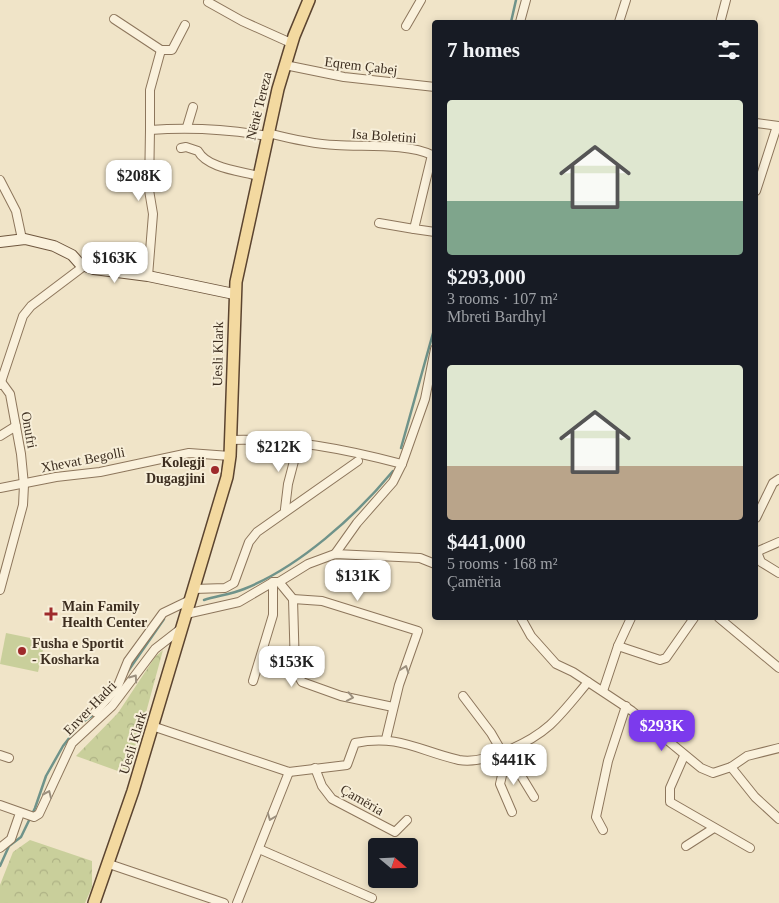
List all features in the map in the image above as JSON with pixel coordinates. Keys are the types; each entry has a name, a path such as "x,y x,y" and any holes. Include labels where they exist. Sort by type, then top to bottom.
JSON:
{"main road":[{"name":"Nënë Tereza","path":"234,294 267,134 284,65 309,0"},
{"name":"Uesli Klark","path":"94,903 109,864 227,477 230,456 234,294"}],"street":[{"path":"406,26 421,0"},
{"path":"521,20 526,0"},
{"path":"620,20 626,0"},
{"path":"721,19 726,0"},
{"path":"208,2 242,21 291,43"},
{"path":"114,20 161,50 172,50 184,25"},
{"path":"148,276 153,214 149,190 150,90 161,50"},
{"name":"Eqrem Çabej","path":"284,65 344,77 432,87"},
{"path":"187,127 193,107"},
{"path":"758,124 778,126 758,185"},
{"path":"150,130 187,127 267,134"},
{"name":"Isa Boletini","path":"267,134 300,142 402,148 432,155 414,229"},
{"path":"181,148 186,147 198,151 202,158 210,162 258,176"},
{"path":"0,180 16,211 22,240"},
{"path":"379,223 432,232"},
{"path":"0,242 22,240 54,246 72,255 84,266 148,276 234,294"},
{"path":"1,384 14,339 23,316 30,306 84,266"},
{"path":"335,554 357,523 393,482 402,464 425,399 432,364"},
{"name":"Onufri","path":"0,590 23,505 24,485 10,394 1,384"},
{"path":"0,436 16,426"},
{"path":"230,440 299,442 365,454 402,464"},
{"path":"285,509 288,484 299,442"},
{"name":"Xhevat Begolli","path":"0,488 24,485 56,477 100,472 189,453 230,456"},
{"path":"192,594 225,588 234,583 249,542 257,532 358,461"},
{"path":"758,514 773,483 779,478"},
{"path":"758,552 779,542"},
{"path":"186,614 239,602 308,564 335,554 420,558 432,563"},
{"path":"758,554 761,562 779,573"},
{"path":"276,582 293,599 322,601 418,631 393,707 386,739"},
{"path":"253,680 273,615 276,582"},
{"name":"Enver Hadri","path":"95,712 116,688 128,662 163,613 192,594"},
{"path":"293,599 294,670 302,682 341,696 393,707"},
{"path":"523,620 532,636 556,664 626,706 684,756 713,773 730,768 746,756 779,748"},
{"path":"603,691 618,646 630,620"},
{"path":"618,646 660,660 666,658 693,620"},
{"path":"721,620 779,668"},
{"name":"Enver Hadri","path":"0,848 11,839 27,815 39,814 72,743 112,706 155,649 182,628"},
{"path":"152,726 289,772 347,765 355,742 386,739 461,760 484,758 504,752 549,726 588,682"},
{"path":"463,696 513,763 534,797"},
{"path":"603,830 596,817 608,761 626,706"},
{"path":"0,755 9,758"},
{"path":"684,756 670,788 670,802 733,840 750,848"},
{"path":"512,812 500,784 502,771 513,763"},
{"name":"Çamëria","path":"315,768 322,786 332,799 395,832 407,820"},
{"path":"730,768 755,797 779,819"},
{"path":"237,903 289,772"},
{"path":"0,805 27,815"},
{"path":"686,846 714,828"},
{"path":"259,849 372,898"},
{"path":"109,864 224,903"}],"green space":[{"name":"Fusha e Sportit - Kosharka","path":"6,633 45,641 38,672 0,664"},
{"path":"163,650 129,775 76,756 118,713 155,657"},
{"path":"30,840 92,861 92,887 85,903 0,903 0,885 13,852"}],"waterway":[{"path":"511,20 516,0"},
{"path":"401,448 432,337"},
{"path":"204,600 244,589 285,568 306,554 362,505 393,471"},
{"path":"126,674 164,619"},
{"path":"0,866 9,846 21,837 35,808 46,776 63,746 81,723 95,714"}],"place":[{"name":"Kolegji Dugagjini","path":"215,470"},
{"name":"Main Family Health Center","path":"51,614"},
{"name":"Fusha e Sportit - Kosharka","path":"22,651"}]}
